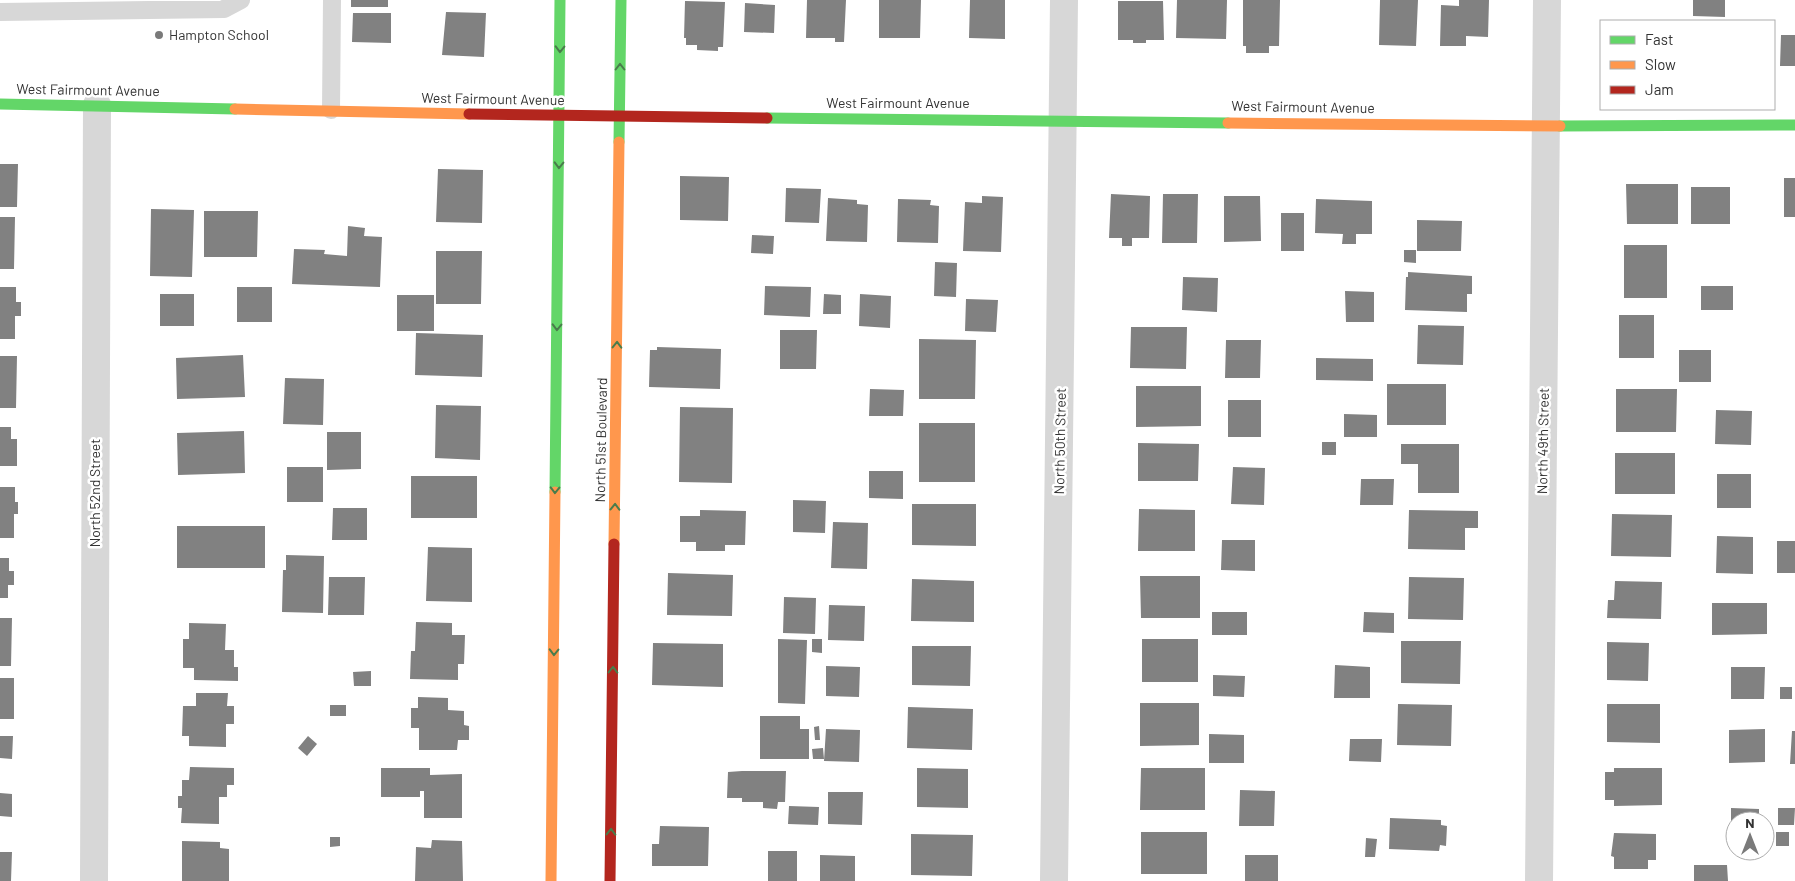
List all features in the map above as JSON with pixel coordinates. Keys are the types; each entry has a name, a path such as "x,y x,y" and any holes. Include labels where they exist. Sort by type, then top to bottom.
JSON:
{"street":[{"path":"552,881 560,0"},
{"name":"North 51st Boulevard","path":"610,881 621,0"},
{"name":"North 50th Street","path":"1054,881 1064,0"},
{"name":"North 49th Street","path":"1539,881 1547,0"},
{"name":"West Fairmount Avenue","path":"0,104 559,116 1064,119 1546,126 1795,125"},
{"name":"North 52nd Street","path":"94,881 97,105"}],"lane":[{"path":"0,12 224,9 240,0"},
{"path":"331,110 332,0"}],"building":[{"path":"351,0 388,0 388,7 351,7"},
{"path":"807,0 846,0 844,42 835,42 835,38 806,38"},
{"path":"879,0 921,0 920,38 879,38"},
{"path":"970,0 1005,0 1005,39 969,38"},
{"path":"1177,0 1227,0 1226,39 1176,38"},
{"path":"1243,0 1280,0 1279,46 1269,46 1269,53 1246,53 1246,46 1243,46"},
{"path":"1380,0 1418,0 1416,46 1379,45"},
{"path":"1459,0 1489,0 1488,37 1466,36 1466,46 1440,46 1441,5 1459,6"},
{"path":"1693,0 1725,0 1725,17 1693,16"},
{"path":"685,1 725,2 723,47 718,47 718,51 697,50 697,45 686,45 686,38 684,38"},
{"path":"1118,1 1163,1 1164,40 1146,40 1146,43 1133,43 1133,40 1118,40"},
{"path":"745,3 775,5 774,33 744,32"},
{"path":"446,12 486,13 484,57 442,55"},
{"path":"353,13 391,13 391,43 352,42"},
{"path":"1781,35 1795,35 1795,66 1780,66"},
{"path":"0,164 18,164 17,207 0,207"},
{"path":"438,169 483,170 482,223 436,222"},
{"path":"680,176 729,177 728,221 680,220"},
{"path":"1784,178 1795,178 1795,217 1784,217"},
{"path":"1626,184 1678,184 1678,224 1627,224"},
{"path":"1691,187 1730,187 1730,224 1691,224"},
{"path":"786,188 821,189 819,223 785,222"},
{"path":"1111,194 1150,196 1149,238 1132,238 1132,246 1122,246 1122,238 1109,238"},
{"path":"1163,194 1198,194 1197,243 1162,243"},
{"path":"982,196 1003,197 1001,252 963,251 965,202 982,203"},
{"path":"1224,196 1260,196 1261,241 1224,242"},
{"path":"828,198 857,200 857,204 868,205 867,242 826,241"},
{"path":"898,199 931,200 930,205 939,206 938,243 897,242"},
{"path":"1316,199 1372,201 1372,234 1356,234 1356,244 1342,244 1343,234 1315,233"},
{"path":"151,209 194,210 192,277 150,276"},
{"path":"204,211 258,211 257,257 204,257"},
{"path":"1281,213 1304,213 1304,251 1281,251"},
{"path":"0,217 15,217 14,269 0,269"},
{"path":"1417,220 1462,221 1461,251 1417,251"},
{"path":"348,226 365,228 364,236 382,237 380,287 292,284 294,249 325,250 324,254 347,256"},
{"path":"752,235 774,236 773,254 751,253"},
{"path":"1624,245 1667,245 1667,298 1624,298"},
{"path":"1404,250 1416,250 1416,263 1404,262"},
{"path":"436,251 482,251 481,304 436,304"},
{"path":"935,262 957,263 956,297 934,296"},
{"path":"1408,272 1472,276 1472,294 1467,294 1467,312 1405,310 1406,277 1408,277"},
{"path":"1183,277 1218,278 1217,312 1182,310"},
{"path":"765,286 811,287 810,317 764,315"},
{"path":"1701,286 1733,286 1733,310 1701,310"},
{"path":"0,287 16,287 16,302 21,302 21,316 15,316 15,339 0,339"},
{"path":"237,287 272,287 272,322 237,322"},
{"path":"1345,291 1374,292 1374,322 1346,322"},
{"path":"160,294 194,294 194,326 160,326"},
{"path":"824,294 841,295 841,314 823,314"},
{"path":"860,294 891,296 890,328 859,326"},
{"path":"397,295 434,295 434,331 397,331"},
{"path":"966,299 998,300 996,332 965,331"},
{"path":"1619,315 1654,315 1654,358 1619,358"},
{"path":"1418,325 1464,326 1463,365 1417,364"},
{"path":"1131,327 1187,327 1186,369 1130,368"},
{"path":"780,330 817,330 816,369 780,369"},
{"path":"416,333 483,335 482,377 415,375"},
{"path":"919,339 976,340 975,399 919,399"},
{"path":"1226,340 1261,340 1260,378 1225,378"},
{"path":"657,347 721,349 720,389 649,387 650,350 657,350"},
{"path":"1679,350 1711,350 1711,382 1679,382"},
{"path":"243,355 245,397 177,399 176,358"},
{"path":"0,356 17,356 16,408 0,408"},
{"path":"1316,358 1373,359 1373,381 1316,380"},
{"path":"285,378 324,379 323,425 283,424"},
{"path":"1387,384 1446,384 1446,425 1387,425"},
{"path":"1136,386 1201,386 1201,426 1136,427"},
{"path":"870,389 904,390 903,416 869,416"},
{"path":"1616,389 1677,389 1676,432 1616,432"},
{"path":"1228,400 1261,400 1261,437 1228,437"},
{"path":"436,405 481,406 480,460 435,458"},
{"path":"680,407 733,408 732,483 679,482"},
{"path":"1716,410 1752,411 1751,445 1715,444"},
{"path":"1344,414 1377,415 1377,437 1344,437"},
{"path":"919,423 975,423 975,482 919,482"},
{"path":"0,427 11,427 11,439 17,439 17,466 0,466"},
{"path":"244,431 245,473 178,475 177,433"},
{"path":"327,432 361,432 361,469 327,470"},
{"path":"1322,442 1336,442 1336,455 1322,455"},
{"path":"1138,443 1199,444 1198,481 1138,481"},
{"path":"1401,444 1459,444 1459,493 1418,493 1418,464 1401,464"},
{"path":"1615,453 1675,453 1675,494 1615,494"},
{"path":"287,467 323,467 323,502 287,502"},
{"path":"1233,467 1265,468 1264,505 1231,504"},
{"path":"869,471 903,471 903,499 869,498"},
{"path":"1717,474 1751,474 1751,508 1717,508"},
{"path":"411,476 477,476 477,518 411,518"},
{"path":"1361,479 1394,479 1393,505 1360,505"},
{"path":"0,487 15,487 15,502 18,502 18,514 14,514 14,538 0,538"},
{"path":"793,500 826,501 825,533 793,532"},
{"path":"912,504 976,504 976,546 912,545"},
{"path":"333,508 367,508 367,540 332,540"},
{"path":"1139,509 1195,510 1195,551 1138,551"},
{"path":"700,510 746,511 745,545 725,545 725,551 696,551 696,542 680,542 680,516 700,516"},
{"path":"1409,510 1478,511 1478,528 1465,528 1465,550 1408,549"},
{"path":"1612,514 1672,515 1671,557 1611,556"},
{"path":"833,522 868,523 867,569 831,568"},
{"path":"177,526 265,526 265,568 177,568"},
{"path":"1717,536 1753,537 1753,574 1716,573"},
{"path":"1222,540 1255,540 1255,571 1221,570"},
{"path":"1777,541 1795,541 1795,573 1777,573"},
{"path":"428,547 472,548 472,602 426,601"},
{"path":"286,555 324,556 323,613 282,612 283,570 286,570"},
{"path":"0,558 9,558 9,571 14,571 14,585 8,585 8,598 0,598"},
{"path":"668,573 733,575 732,616 667,615"},
{"path":"1140,576 1200,576 1200,618 1141,618"},
{"path":"329,577 365,577 364,615 328,615"},
{"path":"1409,577 1464,578 1463,620 1408,619"},
{"path":"912,579 974,581 974,622 911,621"},
{"path":"1615,581 1662,582 1661,619 1607,618 1608,600 1614,600"},
{"path":"784,597 816,598 815,634 783,633"},
{"path":"1712,603 1767,603 1767,634 1712,635"},
{"path":"829,605 865,606 864,641 828,640"},
{"path":"1212,612 1247,612 1247,635 1212,635"},
{"path":"1364,612 1394,613 1394,633 1363,632"},
{"path":"0,618 12,618 11,666 0,666"},
{"path":"416,622 452,623 452,635 465,635 464,664 458,664 458,680 410,679 411,651 415,651"},
{"path":"189,623 226,624 225,650 234,650 234,667 238,667 238,681 194,680 194,668 183,668 183,639 189,639"},
{"path":"778,639 807,640 805,704 778,703"},
{"path":"812,639 822,639 822,653 812,652"},
{"path":"1142,639 1198,639 1198,682 1142,682"},
{"path":"1401,641 1461,641 1460,684 1401,683"},
{"path":"1607,642 1649,643 1648,681 1607,680"},
{"path":"653,643 723,644 723,687 652,685"},
{"path":"912,646 971,646 970,686 912,685"},
{"path":"1335,665 1370,667 1370,698 1334,698"},
{"path":"826,666 860,667 859,697 826,696"},
{"path":"1731,667 1765,667 1764,699 1731,699"},
{"path":"371,671 371,686 354,686 353,672"},
{"path":"1213,675 1245,676 1244,697 1213,696"},
{"path":"0,678 14,678 14,719 0,719"},
{"path":"1780,687 1792,687 1792,699 1780,699"},
{"path":"196,693 228,693 227,706 234,706 234,724 226,724 226,747 189,746 189,736 182,736 183,706 196,706"},
{"path":"418,697 448,698 448,710 464,711 464,725 469,726 469,740 458,740 457,750 419,750 419,728 411,728 411,708 418,708"},
{"path":"1140,703 1199,703 1199,745 1140,746"},
{"path":"1398,704 1452,705 1451,746 1397,745"},
{"path":"1607,704 1660,704 1660,743 1607,742"},
{"path":"330,705 346,705 346,716 330,716"},
{"path":"908,707 973,709 972,750 907,748"},
{"path":"760,716 800,716 800,729 809,729 809,759 760,759"},
{"path":"819,726 820,740 815,740 814,727"},
{"path":"826,729 860,730 859,762 824,761"},
{"path":"1765,729 1765,762 1729,763 1729,730"},
{"path":"1792,731 1795,731 1795,764 1790,764"},
{"path":"1209,734 1244,735 1244,763 1209,763"},
{"path":"0,736 13,736 12,759 0,758"},
{"path":"308,736 317,744 307,756 298,748"},
{"path":"1350,739 1382,739 1381,762 1349,761"},
{"path":"823,748 824,759 813,759 812,749"},
{"path":"190,767 234,768 234,785 227,785 227,797 219,797 219,824 181,823 182,808 178,808 178,796 182,796 182,780 189,780"},
{"path":"381,768 430,768 430,775 462,774 462,818 424,818 424,791 420,791 420,797 381,797"},
{"path":"917,768 968,769 968,808 917,807"},
{"path":"1141,768 1205,768 1205,810 1140,810"},
{"path":"1614,768 1662,768 1662,805 1614,806 1614,800 1605,800 1605,772 1614,772"},
{"path":"786,771 785,802 778,802 777,809 763,808 763,802 742,802 742,798 727,798 728,772"},
{"path":"1240,790 1275,791 1274,826 1239,826"},
{"path":"828,792 863,792 862,825 828,824"},
{"path":"0,793 12,794 12,817 0,816"},
{"path":"789,806 819,807 818,825 788,824"},
{"path":"1731,808 1759,809 1759,811 1731,811"},
{"path":"1778,808 1795,808 1794,825 1778,825"},
{"path":"1390,818 1441,820 1441,825 1447,826 1446,846 1440,845 1439,851 1389,849"},
{"path":"660,826 709,827 708,866 652,866 652,844 659,844"},
{"path":"1141,832 1207,832 1207,874 1141,874"},
{"path":"1776,832 1789,832 1789,846 1776,846"},
{"path":"1614,833 1656,834 1656,860 1648,860 1648,869 1614,869 1614,857 1611,856"},
{"path":"911,834 973,835 972,876 911,875"},
{"path":"330,837 340,837 340,846 330,847"},
{"path":"1366,838 1377,839 1375,857 1365,857"},
{"path":"432,840 462,841 463,881 415,881 416,847 431,848"},
{"path":"182,841 220,842 220,848 229,849 229,881 182,881"},
{"path":"768,851 797,851 797,881 768,881"},
{"path":"0,852 12,852 11,881 0,881"},
{"path":"820,855 855,856 855,881 820,881"},
{"path":"1245,855 1278,855 1278,881 1245,881"},
{"path":"1694,865 1727,865 1728,881 1694,881"}],"traffic: fast":[{"path":"555,492 560,0"},
{"path":"619,142 621,0"},
{"path":"0,104 235,109"},
{"path":"767,118 1228,123"},
{"path":"1560,126 1795,125"}],"traffic: slow":[{"path":"235,109 469,114"},
{"path":"1228,123 1560,126"},
{"path":"614,544 619,142"},
{"path":"551,881 555,492"}],"traffic: jam":[{"path":"469,114 767,118"},
{"path":"610,881 614,544"}],"place":[{"name":"Hampton School","path":"159,35"}]}
